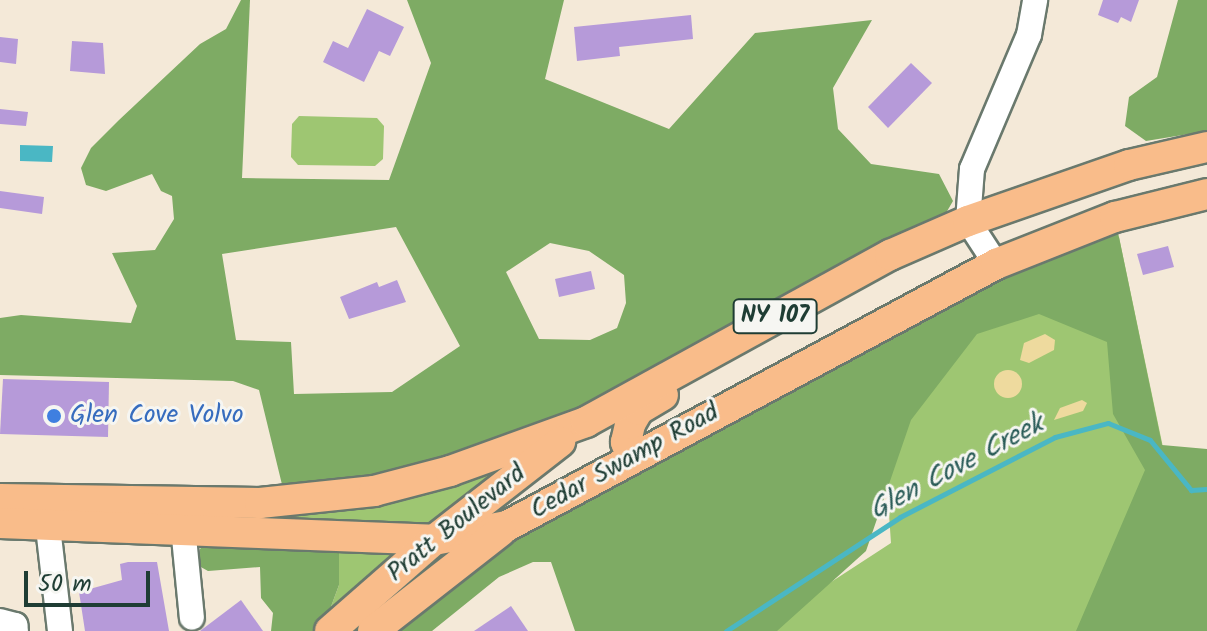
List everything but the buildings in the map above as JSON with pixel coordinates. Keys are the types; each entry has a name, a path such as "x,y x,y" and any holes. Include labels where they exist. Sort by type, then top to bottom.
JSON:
{"main road":[{"name":"Cedar Swamp Road","path":"179,515 374,491 450,471 586,422 789,308 968,221 1129,165 1207,147"},
{"name":"Cedar Swamp Road","path":"0,523 54,516 179,515 434,540 507,526 631,456 996,264 1115,217 1207,194"},
{"path":"631,456 626,435 638,410 742,349 789,308"},
{"name":"Pratt Boulevard","path":"330,631 434,540 586,422"},
{"name":"Cedar Swamp Road","path":"0,499 54,516"},
{"name":"Pratt Boulevard","path":"373,631 507,526"}],"street":[{"path":"996,264 968,221 978,145 1029,35 1035,0"},
{"path":"179,515 192,618"},
{"path":"54,516 60,631"},
{"path":"0,621 15,625 16,631"}],"green space":[{"path":"241,0 250,0 242,178 389,180 431,63 407,0 564,0 545,79 669,129 755,33 872,20 833,88 838,129 871,164 939,174 953,201 939,225 587,419 286,501 259,390 233,381 0,375 0,318 21,315 131,323 137,306 112,253 155,250 174,219 172,196 161,191 152,174 106,191 86,185 81,168 91,148 119,120 200,44 226,29","holes":["396,227 460,346 392,392 294,394 291,342 236,340 222,254","550,243 589,251 624,275 626,303 617,328 590,340 539,339 506,272"]},
{"path":"1178,0 1207,0 1207,131 1146,141 1125,126 1129,97 1157,77"},
{"path":"299,116 377,118 384,126 383,159 375,166 298,165 291,157 292,124"},
{"path":"1115,218 1162,445 1207,449 1207,631 1076,631 1145,470 1113,414 1107,342 1039,314 977,334 911,420 866,551 777,631 575,631 551,562 533,562 499,577 432,631 396,631 475,566 596,485"},
{"path":"1119,237 1169,476 1084,631 756,631 891,543 877,340"},
{"path":"587,419 322,631 339,585 237,538 238,503"},
{"path":"207,541 339,550 339,585 322,631 271,631 273,613 261,598 260,567 208,571 199,566 200,549"}],"sand":[{"path":"1045,334 1055,340 1054,350 1029,363 1020,360 1024,343"},
{"path":"1008,370 1018,374 1022,384 1018,394 1008,398 998,394 994,384 998,374"},
{"path":"1082,400 1087,403 1083,411 1054,420 1060,408"}],"water":[{"path":"20,145 53,146 52,162 20,161"}],"waterway":[{"name":"Glen Cove Creek","path":"726,631 900,517 1055,437 1108,423 1150,440 1191,490 1207,489"}],"place":[{"name":"Glen Cove Volvo","path":"54,416"}]}
